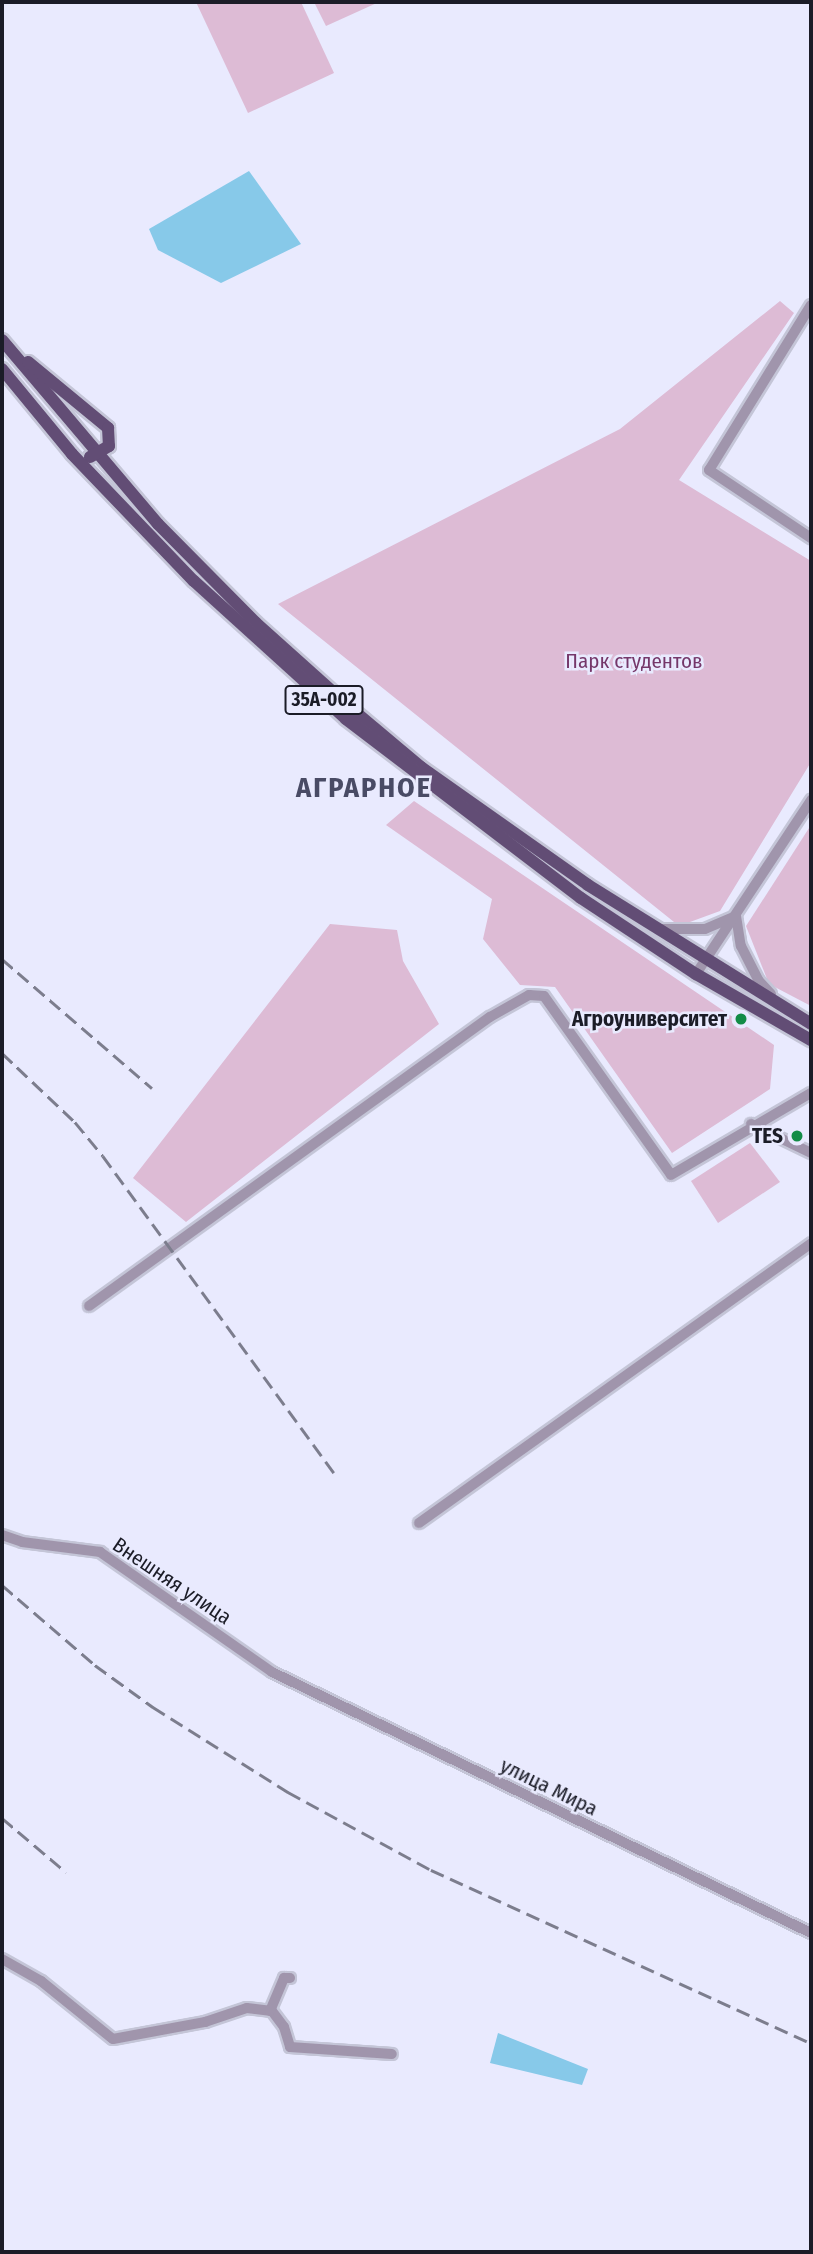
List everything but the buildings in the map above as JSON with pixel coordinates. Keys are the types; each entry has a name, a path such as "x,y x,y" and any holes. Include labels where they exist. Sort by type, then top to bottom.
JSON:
{"main road":[{"path":"2,339 108,428 109,446 97,456 72,454"},
{"name":"35А-002","path":"2,339 97,456 220,587 353,710 421,766 638,919 704,962 811,1024"},
{"name":"35А-002","path":"2,369 72,454 237,623 346,719 581,898 695,974 811,1040"}],"street":[{"path":"811,305 709,470 811,538"},
{"path":"695,974 811,800"},
{"path":"638,919 680,932 715,926 736,916"},
{"path":"736,916 741,946 758,980 797,1016"},
{"path":"89,1306 490,1017 528,995 544,996 671,1175 751,1124 811,1093"},
{"path":"751,1124 811,1153"},
{"path":"419,1522 811,1243"},
{"name":"Внешняя улица","path":"2,1535 22,1542 100,1552 272,1672"},
{"name":"улица Мира","path":"272,1672 811,1933"},
{"path":"2,1959 41,1981 113,2039 205,2022 247,2008 270,2011 284,2027 290,2047 392,2054"},
{"path":"270,2011 284,1978 290,1978"}],"green space":[{"path":"196,2 301,2 334,73 248,113"},
{"path":"314,2 379,2 326,26"},
{"name":"Парк студентов","path":"780,301 794,313 679,480 811,561 811,762 720,911 679,926 278,604 620,429"},
{"path":"414,801 774,1045 770,1089 672,1153 555,987 520,985 483,939 492,899 386,825"},
{"path":"811,825 811,1006 769,984 746,926"},
{"path":"330,924 397,930 403,961 439,1024 186,1222 133,1178"},
{"path":"750,1143 780,1182 718,1223 691,1181"}],"water":[{"path":"249,171 301,244 221,283 158,250 149,229"},
{"path":"498,2033 588,2069 582,2085 490,2063"}],"railway":[{"path":"2,959 152,1088"},
{"path":"2,1053 75,1122 103,1156 336,1476"},
{"path":"2,1585 95,1665 153,1707 288,1792 431,1870 811,2043"},
{"path":"2,1818 66,1872"}],"place":[{"name":"Агроуниверситет","path":"741,1019"},
{"name":"TES","path":"797,1136"}],"district":[{"name":"АГРАРНОЕ","path":"364,788"}]}
